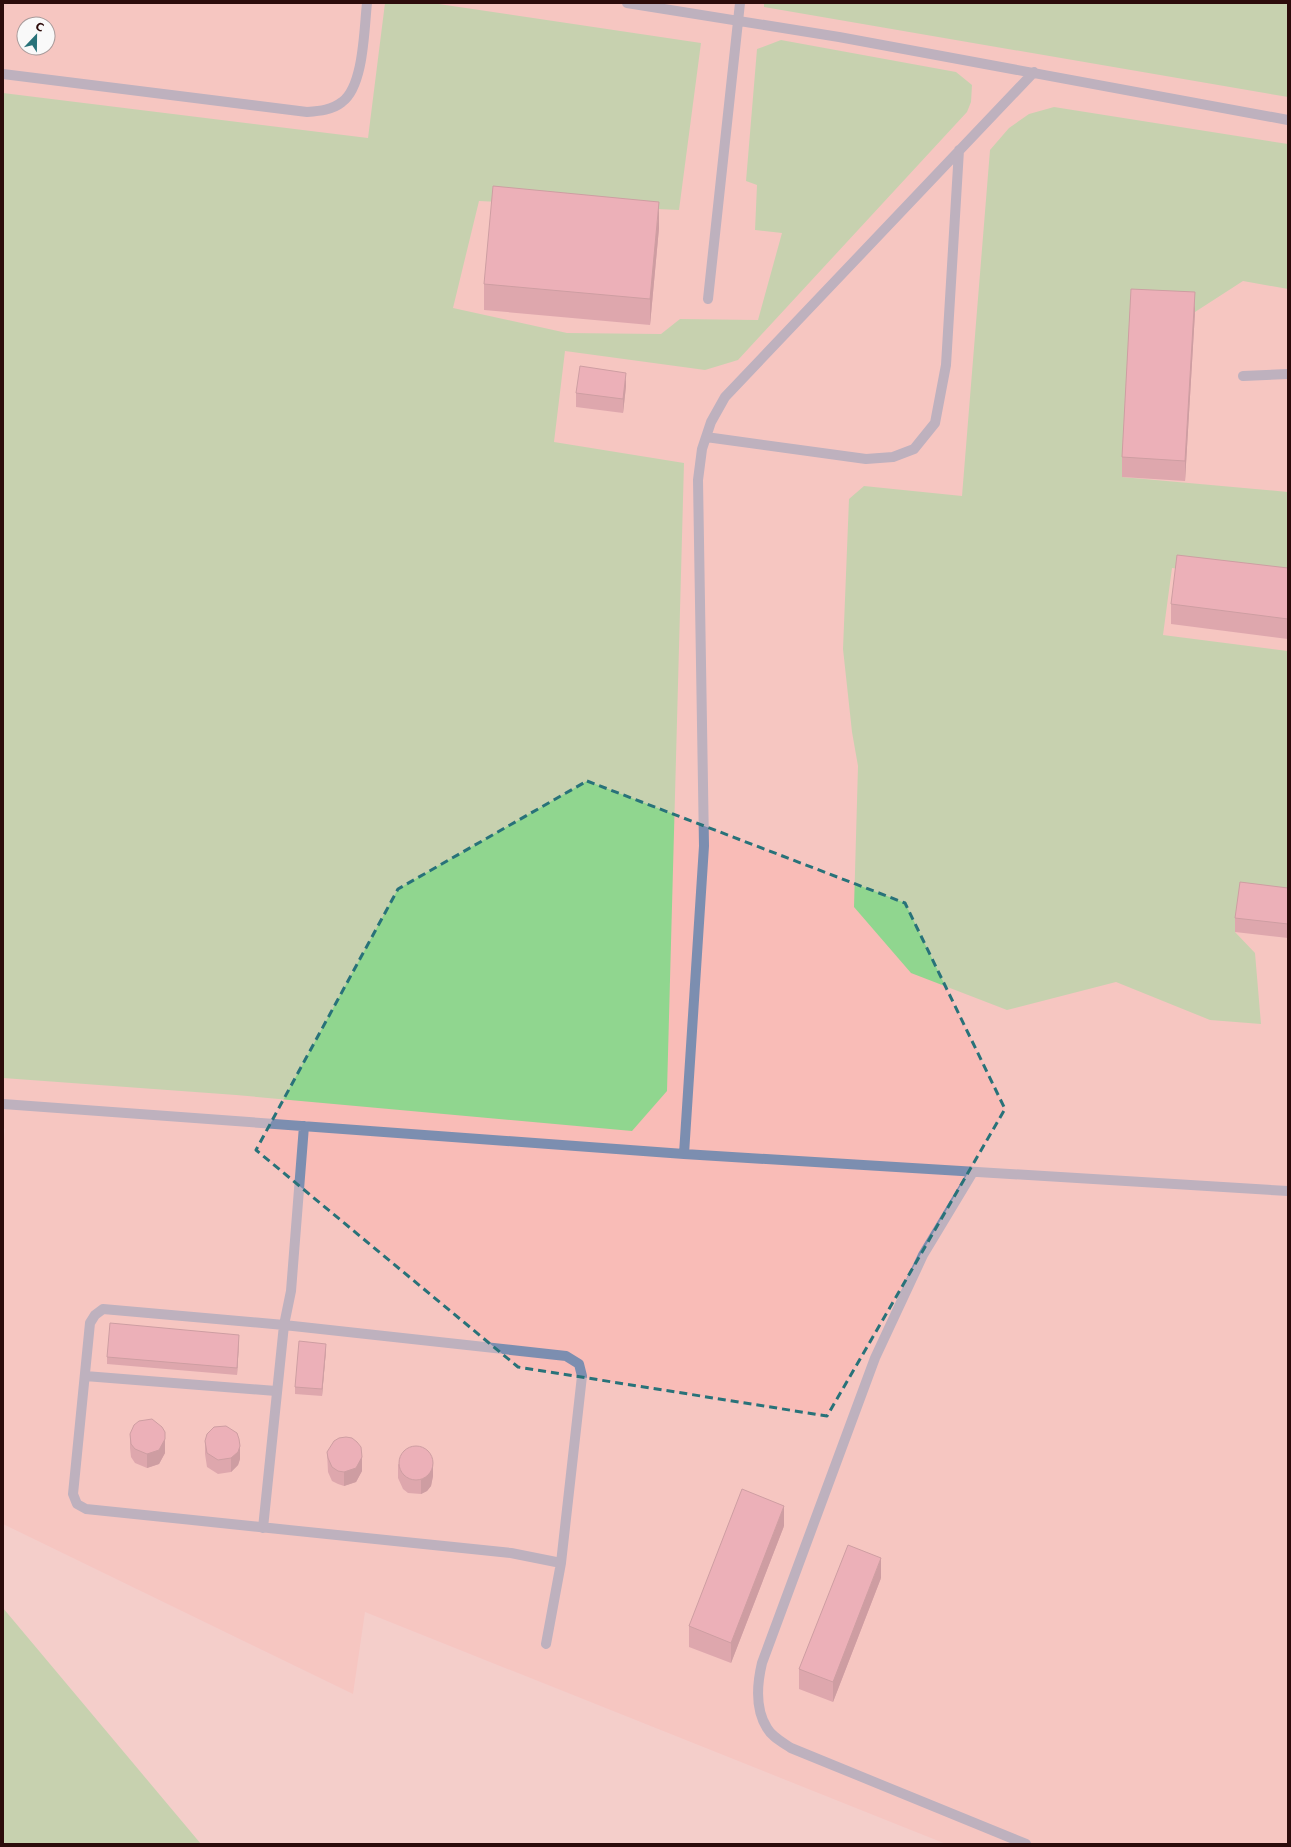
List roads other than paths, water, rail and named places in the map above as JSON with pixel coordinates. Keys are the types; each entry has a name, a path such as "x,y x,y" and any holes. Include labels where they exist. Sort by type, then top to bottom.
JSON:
{"lane":[{"path":"3,74 307,112 327,110 342,103 352,92 359,74 367,3"},
{"path":"627,3 839,37 1288,120"},
{"path":"708,299 740,3"},
{"path":"684,1154 704,846 698,480 702,449 711,422 725,397 1034,72"},
{"path":"706,437 866,459 893,457 914,449 935,423 946,365 959,150"},
{"path":"1243,376 1288,374"},
{"path":"3,1104 684,1154 1288,1191"},
{"path":"263,1528 276,1391 284,1325 291,1291 304,1126"},
{"path":"973,1172 923,1255 875,1358 762,1663 757,1682 758,1697 766,1728 776,1739 791,1748 1026,1844"},
{"path":"546,1644 561,1563 582,1376 579,1364 566,1356 284,1325 103,1309 94,1315 90,1323 73,1494 77,1504 86,1508 263,1528 512,1553 561,1563"},
{"path":"85,1376 276,1391"}]}
